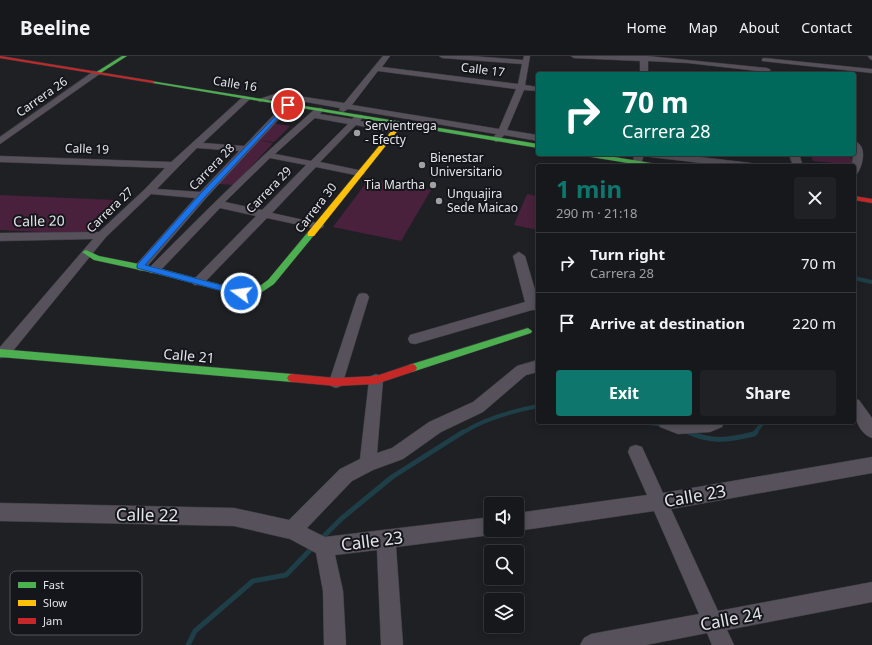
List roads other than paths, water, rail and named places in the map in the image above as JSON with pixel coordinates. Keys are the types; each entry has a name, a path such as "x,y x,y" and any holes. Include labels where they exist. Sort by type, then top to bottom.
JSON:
{"main road":[{"path":"97,73 100,67 116,56"},
{"path":"97,73 125,56"},
{"name":"Calle 16","path":"4,58 260,100 288,105 316,113 340,114 356,119 398,127 496,139 536,146"},
{"name":"Carrera 30","path":"198,282 241,293 259,290 271,282 398,127"},
{"path":"612,156 638,158 652,164"},
{"path":"856,198 872,202"},
{"path":"86,252 97,258 140,266 198,282"},
{"name":"Calle 21","path":"1,353 336,382 376,380 528,331"}],"street":[{"path":"340,114 386,56"},
{"path":"442,56 526,59 521,87 502,131 496,139"},
{"path":"574,56 644,58 767,72 763,58 872,71"},
{"path":"808,56 818,72"},
{"path":"644,58 644,72"},
{"name":"Calle 17","path":"377,69 536,89"},
{"name":"Carrera 26","path":"0,141 97,73"},
{"path":"260,100 278,95 347,105 536,138"},
{"name":"Carrera 27","path":"1,353 102,235 149,191 173,165 247,98"},
{"name":"Carrera 28","path":"140,266 203,195 288,105"},
{"path":"154,270 268,155 316,113"},
{"name":"Calle 16","path":"316,113 356,119"},
{"name":"Carrera 29","path":"198,282 356,119"},
{"path":"259,137 284,142"},
{"path":"195,145 248,149"},
{"path":"856,147 859,152 859,165 856,169"},
{"path":"268,155 360,173"},
{"path":"665,156 725,164"},
{"name":"Calle 19","path":"0,159 173,165"},
{"path":"149,191 203,195"},
{"path":"218,204 318,226"},
{"name":"Calle 20","path":"0,236 102,235"},
{"path":"416,339 535,305 520,256"},
{"path":"336,382 363,297"},
{"path":"292,530 346,474 368,464 397,454 435,427 478,407 522,370 536,366"},
{"path":"368,464 376,380"},
{"path":"856,408 872,431"},
{"path":"671,424 678,427 712,424"},
{"path":"636,452 660,502 723,645"},
{"name":"Calle 23","path":"524,521 660,502 872,465"},
{"name":"Calle 22","path":"0,512 234,517 292,530 324,547"},
{"name":"Calle 23","path":"324,547 484,527"},
{"path":"386,540 392,645"},
{"path":"324,547 333,591 335,645"},
{"name":"Calle 24","path":"591,645 872,592"}],"waterway":[{"path":"856,278 872,282"},
{"path":"462,433 498,416 536,406"},
{"path":"657,424 664,425"},
{"path":"755,433 762,424"},
{"path":"320,540 341,519 392,477 463,432"},
{"path":"688,432 713,439 728,439 755,433"},
{"path":"188,645 195,631 253,581 286,575 314,546"}],"place":[{"name":"Servientrega - Efecty","path":"357,133"},
{"name":"Bienestar Universitario","path":"422,165"},
{"name":"Tia Martha","path":"433,185"},
{"name":"Unguajira Sede Maicao","path":"439,201"}]}
